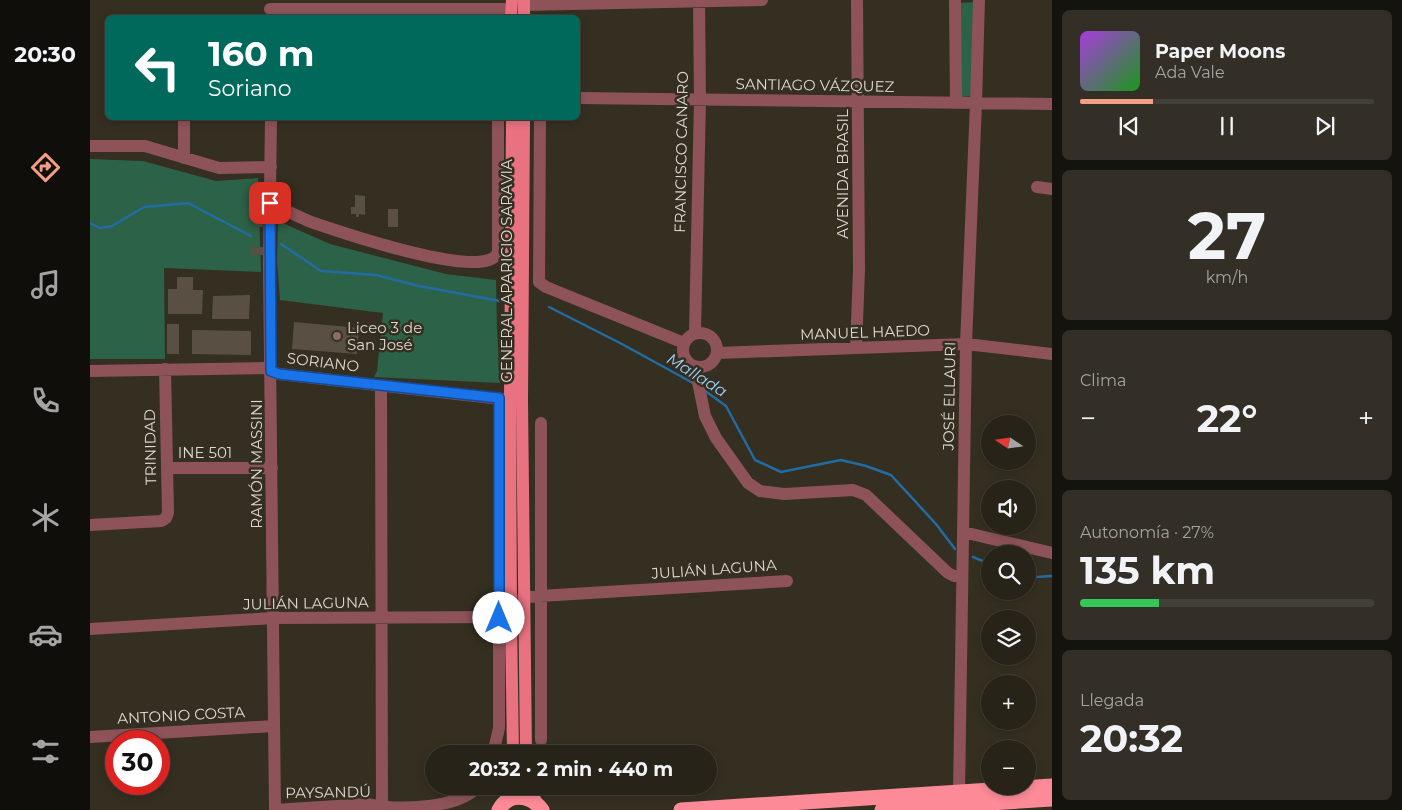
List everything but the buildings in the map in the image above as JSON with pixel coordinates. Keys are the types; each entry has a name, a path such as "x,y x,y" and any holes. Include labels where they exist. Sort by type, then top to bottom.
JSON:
{"highway":[{"path":"680,810 868,804 959,792 1052,786"},
{"path":"502,803 517,796 527,797 540,808"},
{"path":"882,810 1052,798"}],"main road":[{"name":"GENERAL APARICIO SARAVIA","path":"512,120 510,400 514,745"},
{"name":"GENERAL APARICIO SARAVIA","path":"524,120 510,400 523,598 511,618 525,745"},
{"path":"534,795 540,808"}],"street":[{"path":"524,7 762,0"},
{"name":"AVENIDA BRASIL","path":"856,348 859,270 857,0"},
{"path":"956,0 956,103"},
{"name":"JOSÉ ELLAURI","path":"959,792 966,344 979,0"},
{"name":"FRANCISCO CANARO","path":"695,333 694,305 700,99 699,1"},
{"path":"270,9 512,9"},
{"name":"SANTIAGO VÁZQUEZ","path":"580,98 1052,104"},
{"path":"184,120 184,158"},
{"name":"RAMÓN MASSINI","path":"271,120 274,810"},
{"name":"GENERAL APARICIO SARAVIA","path":"270,203 309,221 441,259 487,261 498,253 498,120"},
{"path":"540,120 540,282 546,287 684,343"},
{"path":"90,146 145,146 218,168 271,167"},
{"path":"1037,187 1052,189"},
{"path":"694,305 717,348 713,362 699,370"},
{"path":"699,370 686,362 682,353 686,339 695,333 704,333 727,349 738,353"},
{"name":"MANUEL HAEDO","path":"717,353 966,344 1052,354"},
{"name":"SORIANO","path":"90,371 264,368 279,374 510,400"},
{"name":"TRINIDAD","path":"90,525 161,521 166,518 168,513 168,468 165,370"},
{"path":"699,370 705,416 716,438 748,483 760,491 784,494 853,490 866,495 948,573 954,576 962,576"},
{"path":"381,386 382,809 452,802 465,795"},
{"path":"541,424 541,740"},
{"name":"INE 501","path":"168,468 272,468"},
{"path":"963,532 1052,553"},
{"name":"JULIÁN LAGUNA","path":"523,598 787,581"},
{"name":"JULIÁN LAGUNA","path":"90,629 273,618 511,618"},
{"name":"GENERAL APARICIO SARAVIA","path":"495,745 499,728 511,618"},
{"name":"ANTONIO COSTA","path":"90,737 274,726"},
{"name":"PAYSANDÚ","path":"274,810 368,804 382,809"}],"green space":[{"path":"974,2 971,96 960,97 960,3"},
{"path":"90,159 143,161 216,181 258,178 261,272 164,268 165,359 90,359"},
{"path":"278,221 330,244 446,274 496,280 500,383 374,377 377,371 383,313 280,300 277,262"}],"waterway":[{"name":"Mallada","path":"90,223 100,228 112,226 144,207 188,203 251,236"},
{"name":"Mallada","path":"281,244 321,271 376,275 419,286 500,301"},
{"name":"Mallada","path":"549,307 693,383"},
{"name":"Mallada","path":"704,390 726,406 755,460 781,472 841,460 891,475 936,524 955,549"},
{"name":"Mallada","path":"973,557 981,560"},
{"name":"Mallada","path":"1036,577 1052,576"}],"place":[{"name":"Liceo 3 de San José","path":"337,336"}],"route":[{"path":"270,203 271,371 279,374 499,398 499,618"}]}
